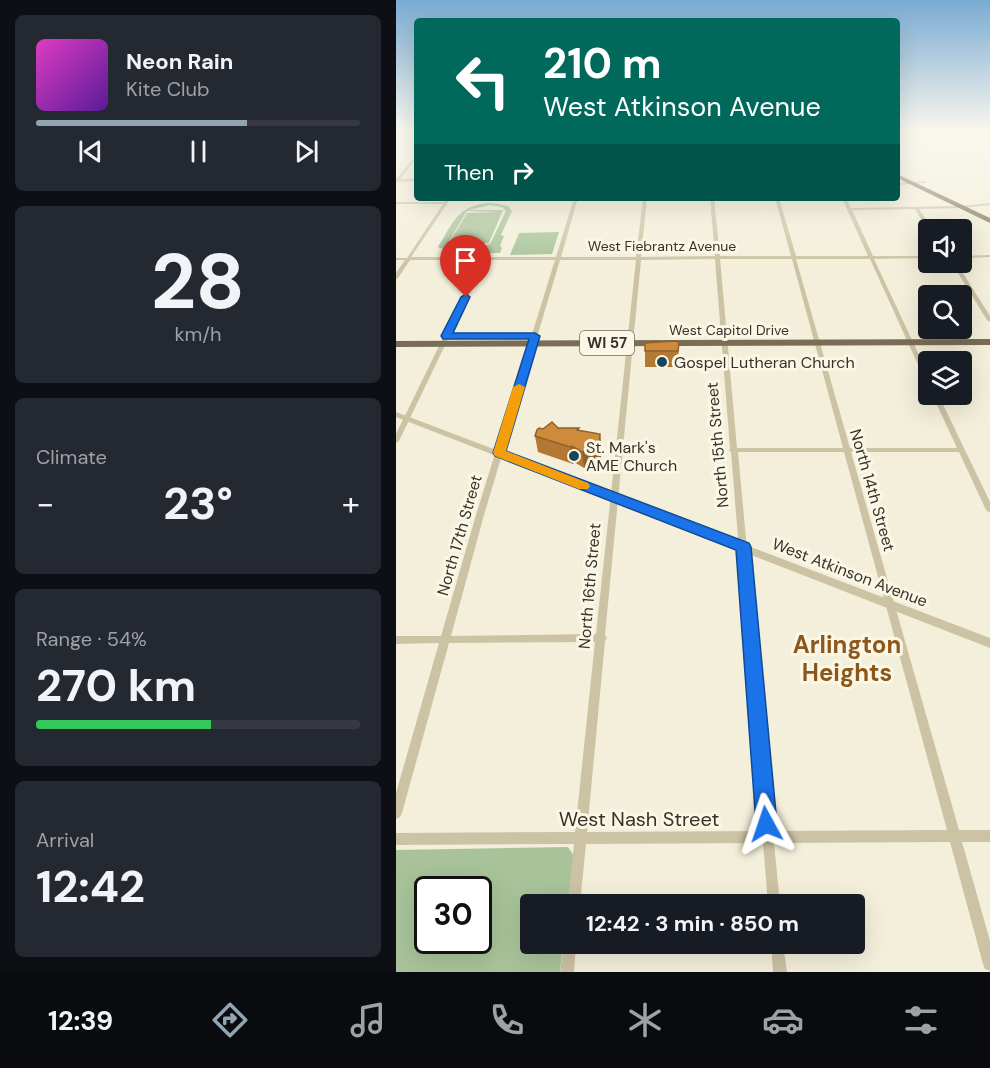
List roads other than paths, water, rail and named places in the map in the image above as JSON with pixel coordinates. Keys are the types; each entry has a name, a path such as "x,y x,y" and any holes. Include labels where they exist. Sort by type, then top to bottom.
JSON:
{"main road":[{"path":"902,178 990,221"},
{"path":"916,178 990,214"},
{"name":"West Capitol Drive","path":"396,336 445,340 534,340 909,338 990,334"},
{"name":"West Capitol Drive","path":"909,338 990,342"},
{"name":"West Capitol Drive","path":"396,344 445,340"}],"street":[{"path":"396,180 414,180"},
{"path":"900,184 925,183"},
{"path":"396,203 431,201"},
{"path":"396,277 447,201"},
{"name":"North 17th Street","path":"396,813 499,453 575,201"},
{"name":"North 16th Street","path":"575,894 645,201"},
{"name":"North 15th Street","path":"712,201 773,894"},
{"name":"North 14th Street","path":"778,201 990,964"},
{"path":"845,201 918,358"},
{"path":"849,209 962,207 990,204"},
{"path":"916,208 924,219"},
{"path":"972,257 990,256"},
{"name":"West Fiebrantz Avenue","path":"396,259 918,257"},
{"path":"396,441 484,259"},
{"path":"960,273 990,321"},
{"path":"940,405 990,510"},
{"name":"West Atkinson Avenue","path":"396,414 990,643"},
{"path":"733,450 962,450"},
{"path":"396,640 602,638"},
{"name":"West Nash Street","path":"396,839 768,839 990,836"},
{"path":"567,972 569,954"},
{"path":"778,954 780,972"}],"place":[{"name":"Gospel Lutheran Church","path":"662,362"},
{"name":"St. Mark's AME Church","path":"574,456"}],"district":[{"name":"Arlington Heights","path":"847,659"}]}
